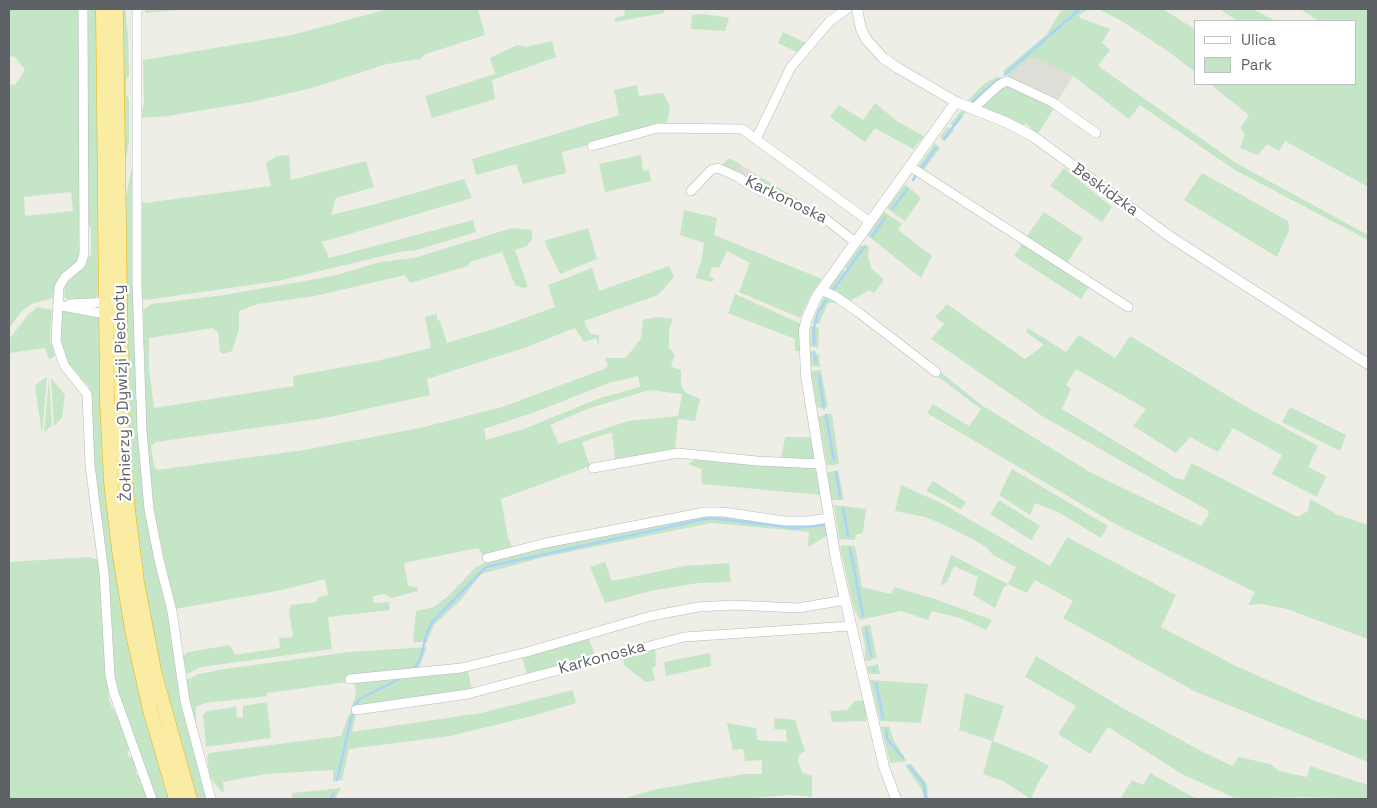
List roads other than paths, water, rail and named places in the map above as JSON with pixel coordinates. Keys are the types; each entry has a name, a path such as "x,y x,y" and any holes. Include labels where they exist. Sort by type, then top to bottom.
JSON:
{"highway":[{"name":"Żołnierzy 9 Dywizji Piechoty","path":"102,9 111,305 134,564 155,675 190,799"},
{"name":"Żołnierzy 9 Dywizji Piechoty","path":"116,9 109,452 119,550 141,672 176,799"}],"street":[{"path":"82,9 84,254 79,267 61,281 61,305 56,331 58,353 64,365 87,394 90,464 104,573 109,664 114,693 152,799"},
{"path":"137,9 137,285 142,431 149,509 172,612 185,701 211,799"},
{"path":"756,139 792,67 830,21 847,9"},
{"name":"Beskidzka","path":"857,9 861,29 879,54 898,68 956,102 1008,123 1034,137 1172,238 1368,364"},
{"path":"973,109 999,85 1007,81 1052,102 1096,133"},
{"path":"896,799 884,766 845,600 820,464 804,345 807,318 821,290 956,102"},
{"name":"Karkonoska","path":"592,146 658,128 742,129 765,148 870,222"},
{"path":"911,167 1128,308"},
{"name":"Karkonoska","path":"691,191 711,170 722,169 754,188 823,217 855,242"},
{"path":"821,290 835,296 858,312 936,372"},
{"path":"61,305 111,305"},
{"path":"593,468 678,453 757,461 820,464"},
{"path":"487,558 546,543 705,512 722,512 784,521 809,521 829,518"},
{"name":"Karkonoska","path":"350,679 461,668 675,611 733,605 798,608 845,600"},
{"name":"Karkonoska","path":"356,710 468,694 684,637 851,626"}],"waterway":[{"path":"1005,74 1080,9"},
{"path":"973,101 999,79"},
{"path":"944,139 961,116"},
{"path":"922,167 936,148"},
{"path":"913,180 916,175"},
{"path":"893,208 907,189"},
{"path":"872,236 885,218"},
{"path":"833,290 865,246"},
{"path":"814,344 814,328 818,312 827,299"},
{"path":"814,352 816,363"},
{"path":"819,375 824,408"},
{"path":"826,415 834,460"},
{"path":"836,472 840,496"},
{"path":"843,508 848,536"},
{"path":"414,669 420,660 427,632 433,621 486,567 710,518 795,528 824,525"},
{"path":"850,548 863,616"},
{"path":"866,628 871,656"},
{"path":"337,780 354,706 360,699 401,678"},
{"path":"876,683 883,718"},
{"path":"886,730 887,739 903,758"},
{"path":"909,766 924,784 926,799"},
{"path":"330,799 334,793"}]}
